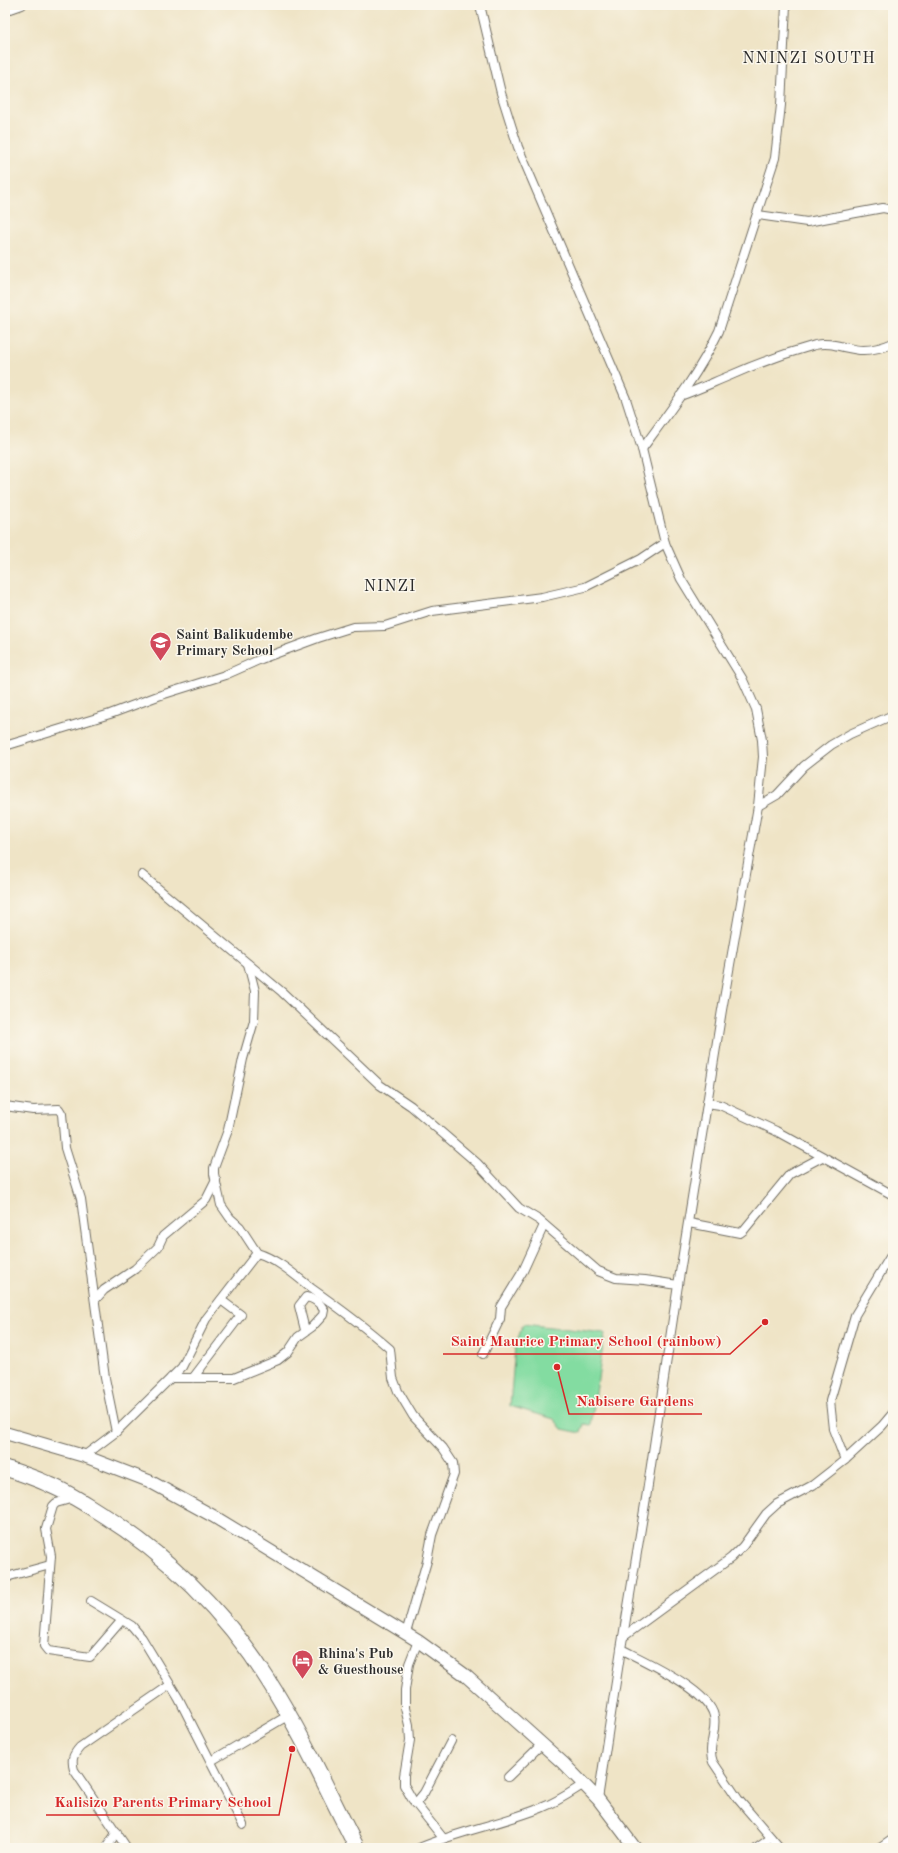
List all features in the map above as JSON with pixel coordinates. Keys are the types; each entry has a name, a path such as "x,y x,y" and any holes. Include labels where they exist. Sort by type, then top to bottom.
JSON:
{"highway":[{"path":"5,1468 51,1485 122,1526 183,1576 202,1596 249,1652 289,1715 357,1848"}],"street":[{"path":"5,11 22,5"},
{"path":"480,5 501,93 518,147 626,399 642,449 665,543 681,578 742,678 756,709 760,724 763,757 758,806 707,1103 598,1799"},
{"path":"642,449 710,351 719,331 772,173 778,140 786,5"},
{"path":"758,215 807,222 883,208 893,210"},
{"path":"680,396 779,356 817,345 844,346 862,350 874,350 893,343"},
{"path":"5,746 110,714 225,675 310,641 353,627 385,626 432,611 542,597 585,587 641,559 665,543"},
{"path":"758,806 777,795 804,766 831,745 850,734 893,714"},
{"path":"142,875 282,992 380,1085 411,1106 477,1163 519,1208 544,1225 592,1266 607,1276 616,1278 646,1280 678,1285"},
{"path":"248,964 256,991 254,1020 242,1059 228,1130 214,1168 221,1205 230,1218 240,1227 257,1253 265,1256 286,1269 353,1319 390,1349 392,1378 398,1391 413,1416 443,1448 453,1463 454,1474 432,1536 426,1567 406,1633"},
{"path":"707,1103 720,1106 776,1130 822,1157 893,1195"},
{"path":"5,1106 33,1110 59,1109 61,1111 65,1148 80,1199 106,1378 116,1432"},
{"path":"689,1223 740,1233 790,1174 822,1157"},
{"path":"95,1300 104,1290 135,1269 158,1247 164,1236 206,1200 216,1180"},
{"path":"483,1354 500,1319 501,1307 523,1271 544,1225"},
{"path":"845,1460 833,1429 830,1401 855,1315 893,1252"},
{"path":"84,1456 116,1432 172,1378 185,1363 206,1319 257,1253"},
{"path":"193,1378 241,1315 221,1300"},
{"path":"172,1378 234,1378 271,1363 288,1352 298,1337 305,1330"},
{"path":"623,1637 730,1558 743,1546 766,1514 778,1504 812,1485 845,1460 882,1426 893,1413"},
{"path":"5,1433 84,1456 123,1470 182,1498 406,1633 465,1675 542,1744 598,1799 635,1848"},
{"path":"74,1498 56,1503 50,1511 46,1529 51,1556 45,1649 90,1657 122,1620"},
{"path":"5,1580 10,1576 50,1565"},
{"path":"91,1601 137,1631 179,1699 243,1825"},
{"path":"418,1641 409,1664 405,1696 405,1708 409,1725 410,1740 404,1785 415,1804 443,1838"},
{"path":"621,1649 683,1683 705,1700 713,1714 715,1724 711,1756 713,1762 738,1799 780,1848"},
{"path":"127,1848 74,1770 72,1756 80,1747 170,1685"},
{"path":"211,1761 289,1715"},
{"path":"415,1804 424,1793 451,1741"},
{"path":"508,1777 542,1744"},
{"path":"419,1848 443,1838 543,1807 562,1798 584,1784"},
{"path":"106,1848 117,1832"},
{"path":"757,1848 771,1838"},
{"path":"880,1848 893,1839"}],"green space":[{"path":"523,1324 605,1333 591,1425 584,1424 581,1433 562,1429 554,1419 510,1406 515,1347"}],"place":[{"name":"Saint Balikudembe Primary School","path":"161,662"},
{"name":"Saint Maurice Primary School (rainbow)","path":"765,1322"},
{"name":"Nabisere Gardens","path":"557,1367"},
{"name":"Rhina's Pub & Guesthouse","path":"302,1680"},
{"name":"Kalisizo Parents Primary School","path":"292,1749"}],"district":[{"name":"NNINZI SOUTH","path":"809,57"},
{"name":"NINZI","path":"390,585"}]}
